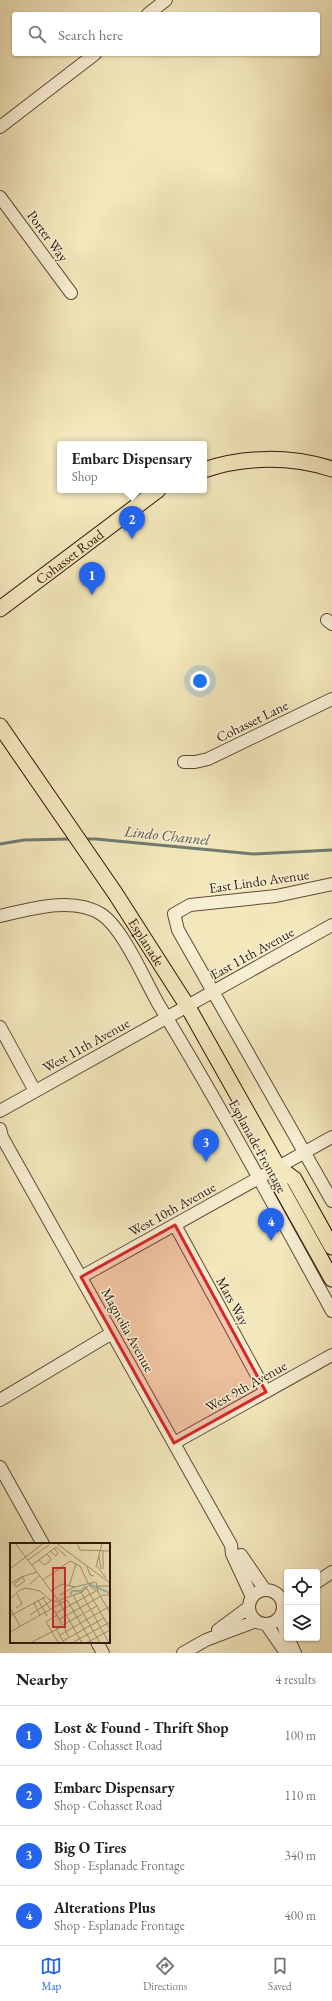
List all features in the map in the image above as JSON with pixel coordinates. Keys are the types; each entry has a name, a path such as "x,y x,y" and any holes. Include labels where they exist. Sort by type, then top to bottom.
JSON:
{"main road":[{"path":"207,469 230,463 276,459 302,461 332,469"},
{"name":"Cohasset Road","path":"0,609 154,493"},
{"name":"Esplanade","path":"0,726 115,893 188,1007 278,1167 280,1186 332,1279"},
{"name":"Esplanade","path":"278,1167 294,1179 332,1247"}],"street":[{"path":"151,12 166,0"},
{"path":"0,127 92,56"},
{"name":"Porter Way","path":"0,197 71,293"},
{"name":"Cohasset Lane","path":"184,762 195,762 208,759 332,699"},
{"name":"East Lindo Avenue","path":"214,991 178,930 174,914 190,905 276,896 332,884"},
{"name":"Esplanade Frontage","path":"0,916 33,909 66,906 87,908 102,914 118,932 212,1094 257,1178 332,1311"},
{"name":"East 11th Avenue","path":"188,1007 332,925"},
{"path":"214,991 332,1201"},
{"name":"West 11th Avenue","path":"0,1111 35,1090 188,1007"},
{"path":"0,1027 35,1090"},
{"name":"Magnolia Avenue","path":"0,1129 2,1137 231,1545 232,1554 250,1602"},
{"name":"West 10th Avenue","path":"81,1277 332,1137"},
{"name":"Mars Way","path":"175,1225 266,1392"},
{"path":"0,1400 112,1333"},
{"name":"West 9th Avenue","path":"174,1443 332,1355"},
{"path":"0,1467 42,1543"},
{"name":"Magnolia Avenue","path":"231,1545 238,1550 269,1592"},
{"path":"320,1573 332,1568"},
{"path":"320,1580 332,1572"},
{"path":"269,1592 284,1589"},
{"path":"183,1653 206,1640 250,1602 260,1591 269,1592 278,1596 283,1608 272,1623 262,1623 206,1640"},
{"path":"250,1602 250,1612 262,1623 286,1653"},
{"path":"289,1641 295,1653"},
{"path":"98,1643 103,1653"}],"highlighted area":[{"path":"175,1225 266,1392 174,1443 81,1277"}],"waterway":[{"name":"Lindo Channel","path":"0,844 24,840 71,839"},
{"name":"Lindo Channel","path":"83,839 253,854 332,850"}],"place":[{"name":"Embarc Dispensary","path":"132,539"},
{"name":"Lost & Found - Thrift Shop","path":"92,595"},
{"name":"Big O Tires","path":"206,1162"},
{"name":"Alterations Plus","path":"271,1241"}]}
